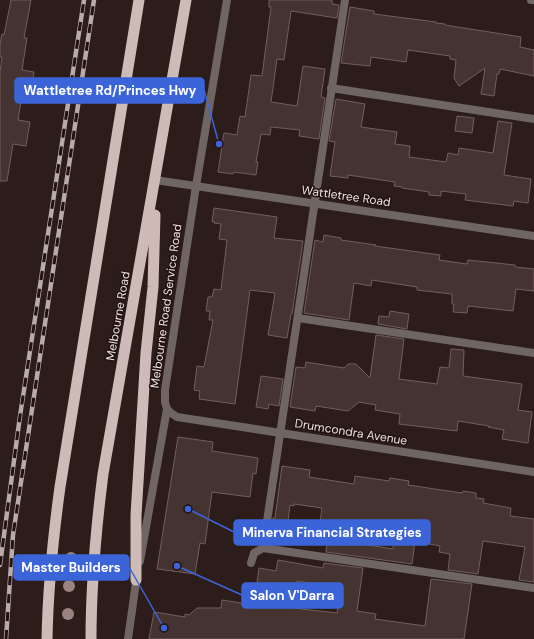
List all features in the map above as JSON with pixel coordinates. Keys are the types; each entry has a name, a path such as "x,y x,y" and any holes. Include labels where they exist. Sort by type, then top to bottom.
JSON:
{"highway":[{"path":"47,639 47,604 50,562 60,487 139,0"},
{"name":"Melbourne Road","path":"91,639 91,600 95,536 103,474 186,0"},
{"path":"136,580 136,515 146,353 154,288 155,180"}],"street":[{"name":"Melbourne Road Service Road","path":"128,639 136,580 167,409 164,397 196,186 227,0"},
{"path":"263,548 345,0"},
{"path":"331,88 534,119"},
{"name":"Wattletree Road","path":"155,180 534,236"},
{"path":"298,318 534,353"},
{"name":"Drumcondra Avenue","path":"167,409 177,417 534,472"},
{"path":"251,564 254,553 263,548 534,588"}],"building":[{"path":"11,0 31,0 24,38 27,38 22,70 34,72 32,89 23,88 18,120 30,122 26,146 13,144 7,181 0,181 0,72 2,57 0,57 0,44 2,34 4,35"},
{"path":"269,0 332,0 332,4 339,5 337,18 291,11 284,60 277,59 271,102 297,106 303,66 325,69 321,97 325,98 319,139 299,136 300,130 271,127 270,135 261,134 256,162 258,162 256,175 234,172 233,174 218,172 224,133 237,135 240,116 245,117 251,75 262,76 271,7 269,7"},
{"path":"350,7 374,11 374,14 436,22 445,25 521,37 520,47 534,50 534,76 500,69 499,74 497,74 494,96 481,94 485,68 459,86 454,78 456,60 450,59 450,56 408,50 406,62 371,57 370,66 341,63"},
{"path":"336,99 365,104 361,127 397,132 395,144 410,146 409,157 446,162 448,153 458,155 459,148 493,153 498,121 512,123 504,175 531,179 528,203 514,201 513,206 465,200 466,194 441,191 441,196 429,195 429,192 394,186 395,182 348,175 348,178 330,176 335,142 329,141"},
{"path":"457,116 474,118 472,133 455,131"},
{"path":"214,208 277,217 274,238 303,241 287,338 268,335 275,293 250,290 235,404 199,399 200,391 194,390 197,366 204,367 213,320 209,320 210,311 206,311 208,297 212,297 214,289 221,290 227,240 219,239 221,224 212,222"},
{"path":"324,235 341,238 341,240 376,245 375,246 440,255 439,260 467,264 468,260 515,265 515,267 534,269 534,291 516,289 513,311 468,306 467,313 453,312 454,304 452,304 452,294 417,290 417,287 372,280 371,286 354,283 349,320 304,313 315,240 323,242"},
{"path":"390,311 409,314 407,329 378,324 379,316 389,317"},
{"path":"376,335 404,339 399,379 437,384 440,367 449,368 451,349 464,350 463,376 522,384 518,410 532,412 528,443 502,439 504,430 458,421 457,431 399,424 400,414 375,410 376,405 359,402 348,411 316,406 315,411 290,407 296,367 305,368 306,362 344,368 348,364 356,364 370,378"},
{"path":"261,376 283,379 279,406 269,404 268,409 256,407"},
{"path":"178,437 213,442 212,451 258,458 256,474 253,473 250,497 212,492 205,544 200,543 195,574 157,569"},
{"path":"282,466 310,470 309,477 354,484 355,476 389,481 390,478 409,481 408,485 462,493 463,491 476,493 476,498 484,499 483,503 511,508 510,516 534,519 534,582 519,580 525,547 483,541 478,574 448,570 450,554 439,552 440,546 415,541 412,564 326,552 328,531 319,530 322,508 294,504 294,506 290,505 286,537 271,535 273,518 275,518","holes":["371,520 396,524 393,549 368,545"]},
{"path":"278,560 323,568 324,563 363,568 357,611 376,614 375,619 425,626 431,579 472,584 464,639 149,639 154,612 185,617 185,614 189,615 197,608 221,608 222,600 254,605 259,568 276,571","holes":["297,581 341,588 337,613 293,608"]}],"railway":[{"path":"0,565 20,416 84,0"},
{"path":"6,639 13,535 94,0"}],"place":[{"name":"Wattletree Rd/Princes Hwy","path":"219,144"},
{"name":"Minerva Financial Strategies","path":"188,509"},
{"name":"Salon V'Darra","path":"177,566"},
{"name":"Master Builders","path":"164,628"}]}
